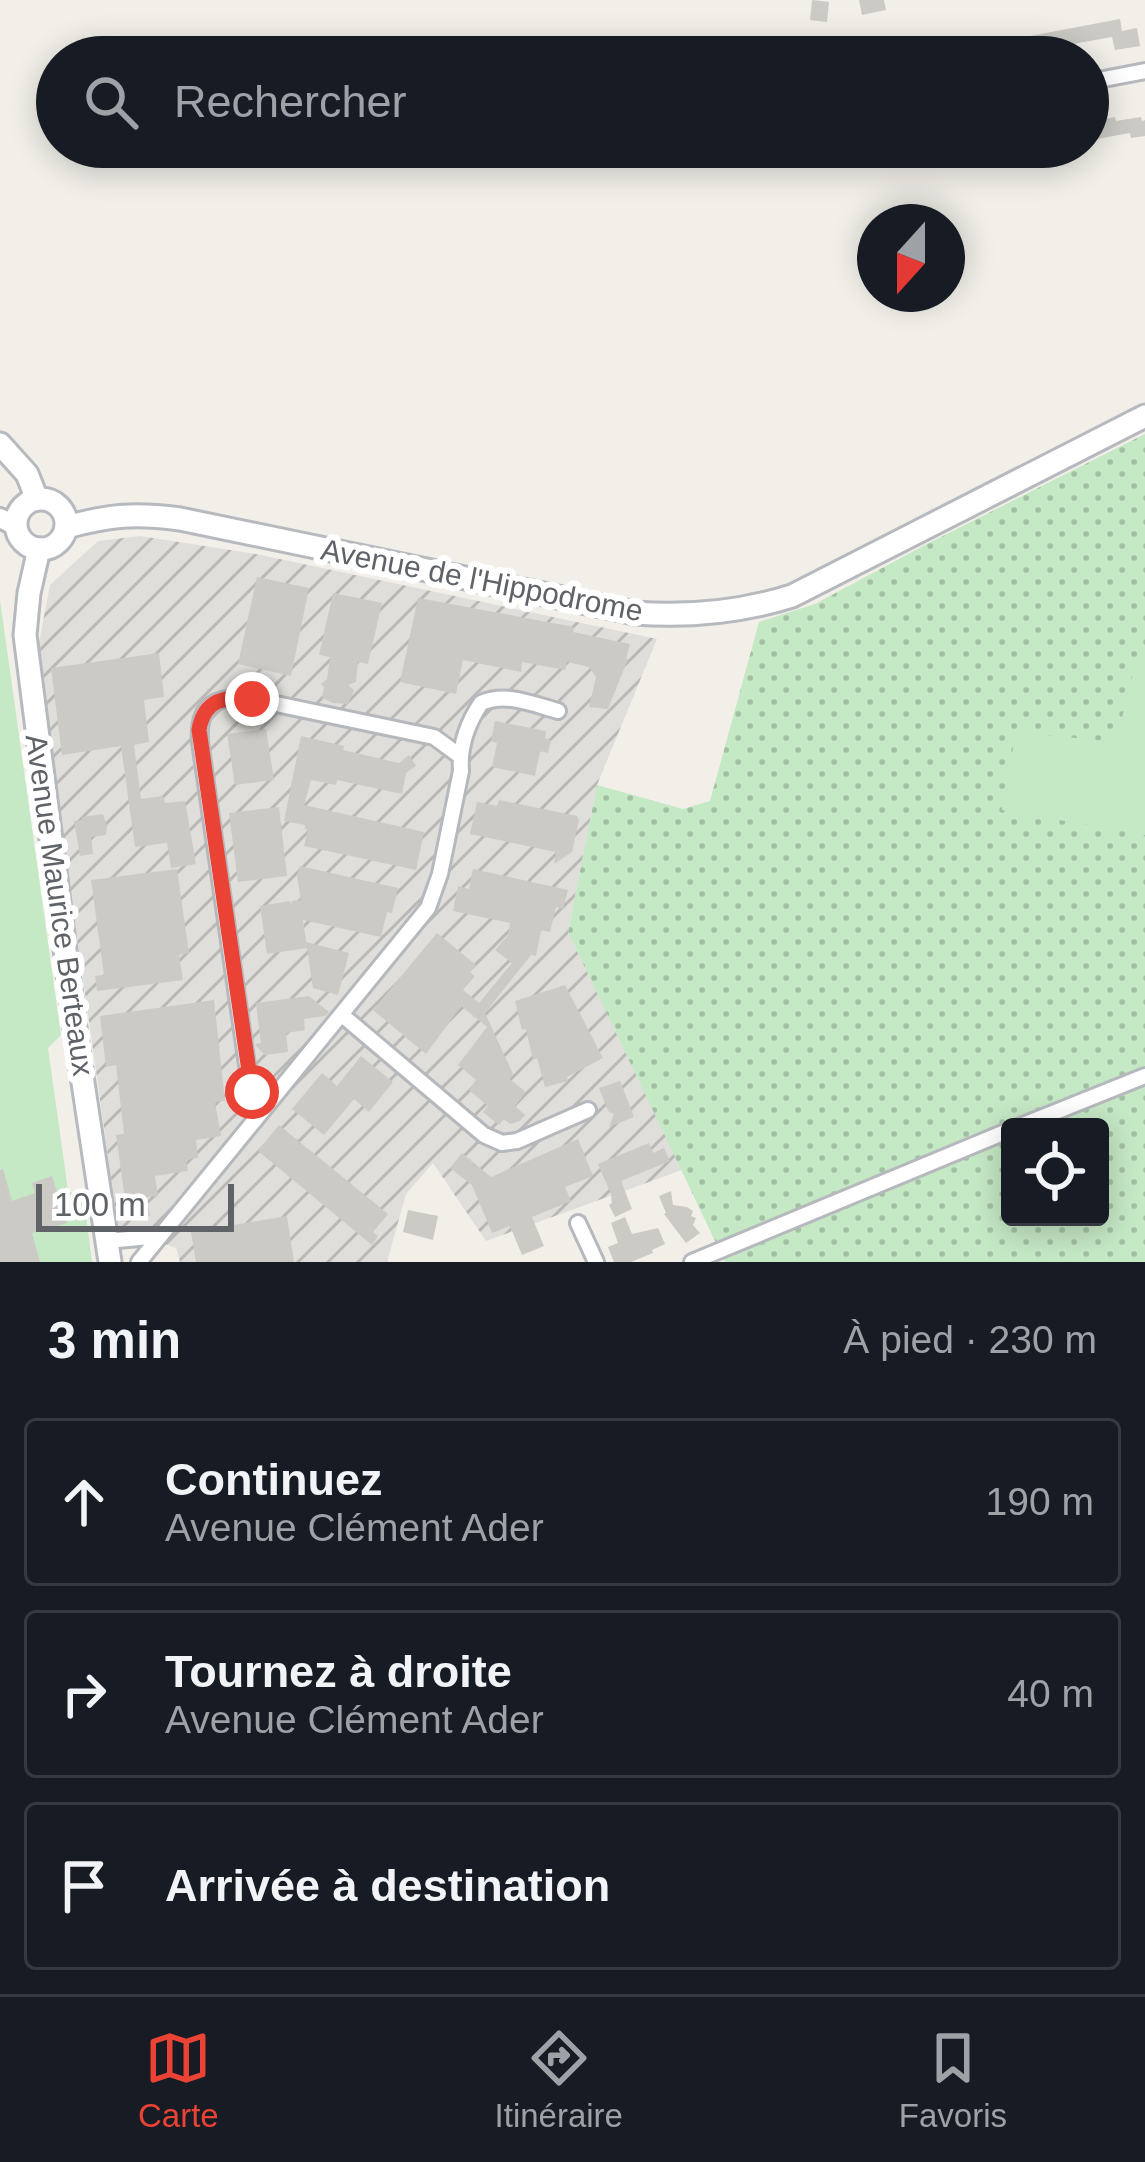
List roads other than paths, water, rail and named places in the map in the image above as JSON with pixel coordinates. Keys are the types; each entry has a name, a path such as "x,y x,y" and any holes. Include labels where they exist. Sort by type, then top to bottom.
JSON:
{"main road":[{"name":"Avenue de l'Hippodrome","path":"66,527 140,513 635,613 706,613 791,596 1145,416"},
{"path":"0,444 27,474 37,499"},
{"path":"37,499 59,506 66,527 60,541 39,549 26,544 8,522 37,499"},
{"name":"Avenue Maurice Berteaux","path":"39,549 25,635 108,1251"}],"street":[{"path":"1109,78 1145,71"},
{"path":"140,1262 422,918 434,898 461,771 460,756 481,703 510,698 558,711"},
{"path":"255,1120 200,742 201,720 215,701 252,699 434,737 460,756"},
{"path":"342,1015 484,1135 502,1143 588,1110"},
{"path":"1041,1118 1145,1076"},
{"path":"692,1262 1001,1134"},
{"path":"578,1223 596,1262"},
{"path":"108,1251 160,1236"}]}
